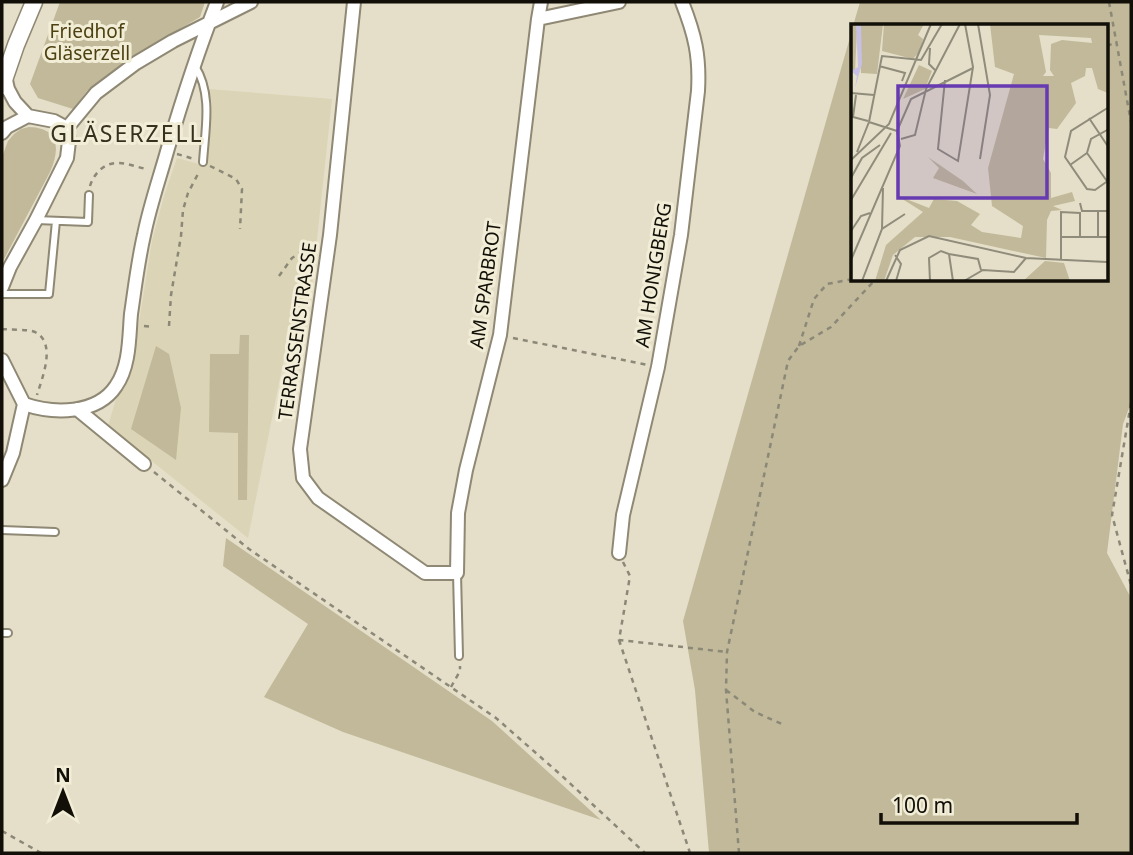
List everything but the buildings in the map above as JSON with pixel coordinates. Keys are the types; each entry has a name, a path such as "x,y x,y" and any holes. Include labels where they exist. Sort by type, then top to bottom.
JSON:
{"main road":[{"path":"3,81 34,2"}],"street":[{"path":"29,406 61,411 92,405 115,388 123,374 136,281 152,202 194,64 217,2"},
{"path":"2,287 66,158 69,141 67,128 96,93 136,63 251,2"},
{"name":"TERRASSENSTRASSE","path":"354,2 330,235 300,449 303,478 318,498 425,573 457,573"},
{"name":"AM SPARBROT","path":"457,573 458,513 500,335 541,2"},
{"path":"538,19 619,2"},
{"name":"AM HONIGBERG","path":"619,553 623,515 658,367 681,235 698,92 699,69 695,36 682,2"},
{"path":"3,81 15,102 28,116 54,121 67,128"},
{"path":"2,133 7,127 28,116"},
{"path":"2,360 29,406 2,480"},
{"path":"77,409 144,464"}],"lane":[{"path":"194,64 202,77 206,92 204,162"},
{"path":"36,220 88,222 89,195"},
{"path":"2,294 50,294 56,221"},
{"path":"2,530 55,531"},
{"name":"AM SPARBROT","path":"457,573 460,656"}],"path":[{"path":"1109,2 1131,122"},
{"path":"1108,46 1117,42"},
{"path":"181,154 190,158"},
{"path":"89,195 93,177 104,166 118,162 136,168"},
{"path":"169,326 183,210 188,193 204,162 236,179 242,189 240,229"},
{"path":"279,276 292,258 330,235"},
{"path":"739,853 726,690 727,652 788,361 799,346 814,299 827,284 851,279"},
{"path":"799,346 831,327 873,282"},
{"path":"2,329 36,332 44,341 48,356 29,406"},
{"path":"472,329 658,367"},
{"path":"1131,403 1112,515 1131,585"},
{"path":"144,464 248,549 496,718 645,853"},
{"path":"619,553 630,576 619,640 690,853"},
{"path":"619,640 727,652"},
{"path":"451,687 460,671 460,656"},
{"path":"726,690 755,712 784,725"},
{"path":"2,831 41,853"}],"shaded area":[{"path":"208,89 332,99 310,305 300,304 299,313 293,313 248,538 108,426 116,399 131,372 152,241 177,158 206,166 212,104"}],"green space":[{"name":"Friedhof Gläserzell","path":"60,2 205,2 200,17 87,91 73,109 38,98 30,84"},
{"path":"860,2 1131,2 1131,403 1123,424 1107,553 1131,598 1131,853 709,853 695,690 683,621 851,34 851,282 1108,282 1108,24 854,24"},
{"path":"29,127 47,131 52,136 55,141 55,155 50,172 2,263 2,157 14,134"},
{"path":"240,335 249,335 247,500 238,500 238,433 209,432 210,354 239,354"},
{"path":"156,346 169,354 181,408 176,460 131,429"},
{"path":"226,538 492,721 601,820 343,732 264,697 308,624 223,566"}],"district":[{"name":"GLÄSERZELL","path":"127,133"}]}
